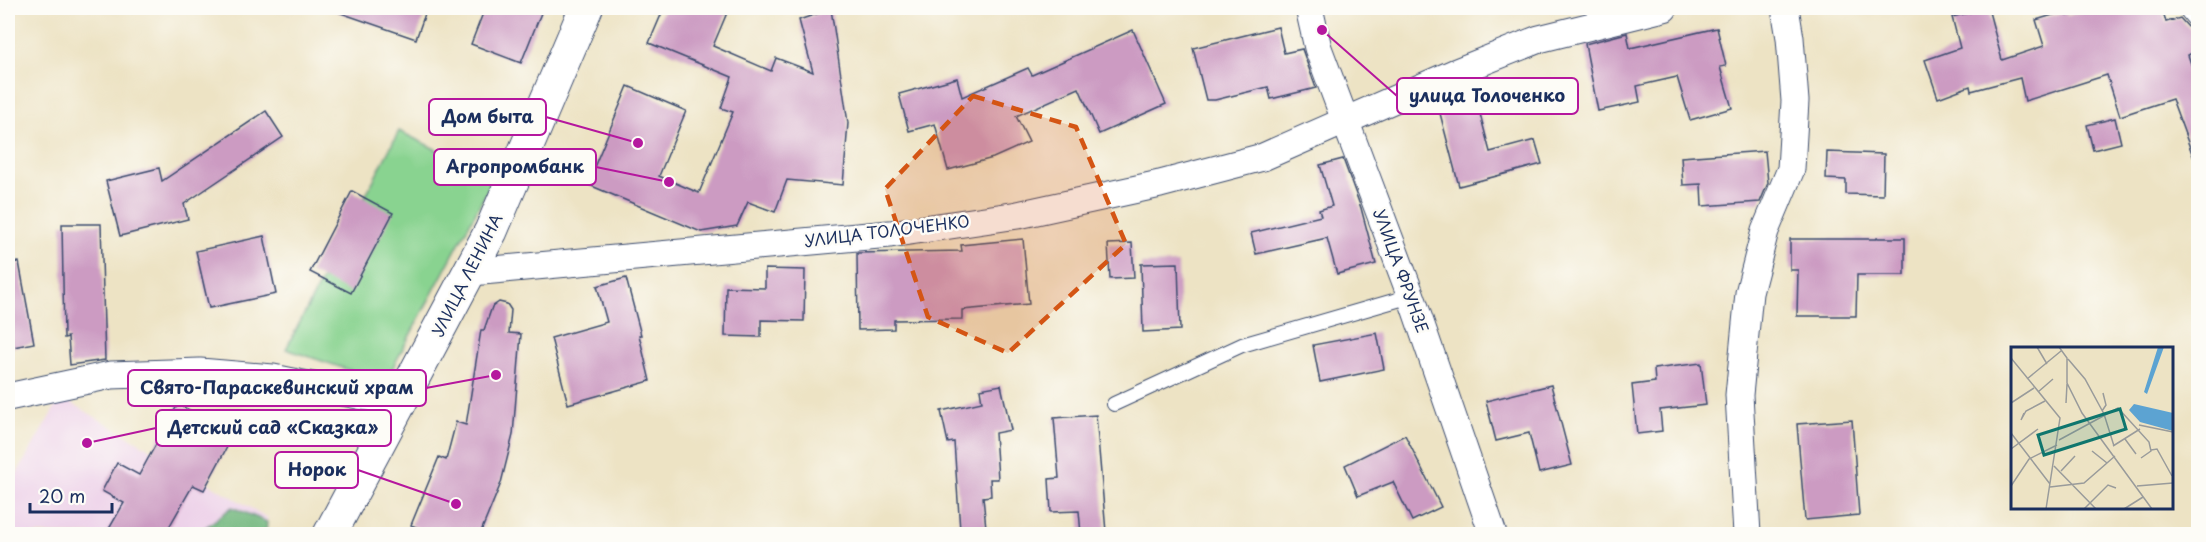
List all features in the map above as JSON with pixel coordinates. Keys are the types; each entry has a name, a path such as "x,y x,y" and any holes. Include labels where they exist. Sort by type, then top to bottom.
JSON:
{"street":[{"name":"УЛИЦА ЛЕНИНА","path":"330,534 491,231 586,8"},
{"name":"УЛИЦА ФРУНЗЕ","path":"1310,8 1318,48 1411,296 1493,534"},
{"name":"УЛИЦА ТОЛОЧЕНКО","path":"471,272 890,234 1018,215 1160,184 1263,157 1539,39 1664,8"},
{"path":"1747,534 1739,396 1749,293 1765,231 1791,169 1795,101 1785,8"},
{"path":"2193,8 2199,14"},
{"path":"8,397 111,375 200,372 273,378 398,403"}],"lane":[{"path":"1114,404 1242,345 1411,296"}],"highlighted area":[{"path":"973,96 1076,127 1126,244 1008,353 928,317 885,189"}],"shaded area":[{"path":"61,397 268,518 259,534 8,534 8,489"}],"green space":[{"path":"399,131 494,178 385,382 286,349"},
{"path":"232,507 267,522 266,534 197,534"}],"building":[{"path":"335,8 427,8 416,39 335,11"},
{"path":"485,8 543,8 521,63 471,44"},
{"path":"664,8 729,8 713,46 771,71 776,58 813,72 799,20 831,9 848,123 843,185 787,180 775,212 748,202 737,226 701,232 587,184 628,86 686,111 659,176 699,193 733,112 721,108 732,77 649,43"},
{"path":"1988,8 2002,60 2044,46 2036,20 2066,11 2067,16 2092,8 2162,8 2166,22 2180,18 2199,39 2199,49 2188,55 2199,87 2199,163 2196,164 2172,99 2120,116 2107,75 2025,101 2020,78 1971,91 1970,86 1938,98 1925,60 1960,48 1952,17"},
{"path":"1278,27 1284,53 1302,49 1316,88 1271,99 1268,87 1215,100 1206,100 1193,48"},
{"path":"1717,28 1726,66 1720,67 1732,108 1690,120 1677,77 1637,86 1640,102 1598,111 1585,44 1627,33 1630,48"},
{"path":"1133,30 1166,104 1099,134 1079,88 1016,116 1029,142 993,158 948,170 935,124 909,131 899,94 957,78 962,97 1028,68 1032,75"},
{"path":"1473,87 1490,152 1535,140 1542,164 1459,186 1436,98"},
{"path":"266,111 283,137 184,204 188,219 120,236 106,181 159,168 162,181"},
{"path":"2115,118 2121,143 2093,150 2087,125"},
{"path":"1765,151 1768,183 1760,202 1702,206 1701,184 1683,185 1681,157"},
{"path":"1827,152 1884,154 1883,195 1846,194 1846,180 1826,179"},
{"path":"1343,159 1361,208 1376,264 1337,274 1327,238 1256,254 1251,233 1321,216 1319,210 1332,206 1320,165"},
{"path":"352,191 393,213 351,293 310,272"},
{"path":"62,224 101,224 105,360 70,365 68,337 64,338"},
{"path":"264,236 276,294 209,308 196,251"},
{"path":"1905,238 1905,275 1857,275 1856,316 1797,316 1798,270 1790,270 1790,239"},
{"path":"1023,239 1029,304 962,310 962,319 894,320 894,329 858,330 857,253 962,251 961,245"},
{"path":"1132,243 1134,278 1110,279 1108,244"},
{"path":"19,262 34,343 8,348 8,263"},
{"path":"1178,263 1180,330 1143,332 1141,264"},
{"path":"765,269 805,270 804,321 761,320 761,337 725,336 726,287 765,288"},
{"path":"626,278 650,381 568,404 551,338 607,322 597,286"},
{"path":"499,302 507,304 511,310 509,333 521,334 513,435 501,483 480,534 433,534 411,525 439,457 446,460 456,422 466,425 481,330 484,330 492,307"},
{"path":"1377,333 1384,369 1320,382 1313,345"},
{"path":"1701,363 1706,405 1660,410 1662,431 1637,434 1632,385 1655,382 1654,369"},
{"path":"1001,385 1011,430 995,433 998,479 990,479 991,496 983,497 986,528 960,530 954,442 948,443 941,411 982,402 980,389"},
{"path":"1551,385 1572,465 1539,473 1529,433 1496,441 1486,401"},
{"path":"178,404 234,434 204,490 193,485 165,534 106,534 124,503 102,491 117,463 139,475"},
{"path":"1096,415 1106,532 1081,534 1079,511 1051,512 1049,479 1059,478 1054,418"},
{"path":"1852,420 1859,515 1805,520 1797,424"},
{"path":"1405,435 1441,507 1412,521 1393,482 1358,496 1345,465"}],"place":[{"name":"улица Толоченко","path":"1322,30"},
{"name":"Дом быта","path":"638,143"},
{"name":"Агропромбанк","path":"669,182"},
{"name":"Свято-Параскевинский храм","path":"496,375"},
{"name":"Детский сад «Сказка»","path":"87,443"},
{"name":"Норок","path":"456,504"}]}
